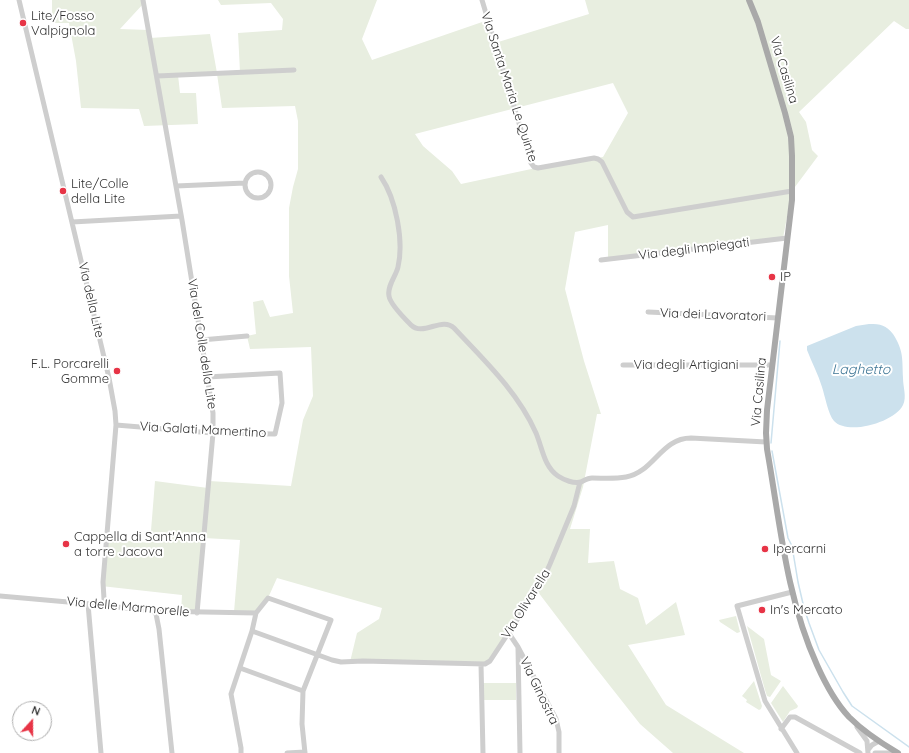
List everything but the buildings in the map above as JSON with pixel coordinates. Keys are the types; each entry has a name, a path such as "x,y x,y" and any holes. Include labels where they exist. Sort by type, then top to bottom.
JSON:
{"main road":[{"name":"Via Casilina","path":"749,0 758,22 788,125 792,148 792,191 767,410 766,442 792,592 812,656 826,684 848,715 860,727 897,753"}],"street":[{"name":"Via della Lite","path":"19,0 109,378 115,411 116,425 103,582 104,599 108,603"},
{"name":"Via del Colle della Lite","path":"143,0 181,216 214,433 197,613"},
{"name":"Via Santa Maria Le Quinte","path":"482,0 531,163 534,167 538,168 594,158 598,159 602,162 627,212 633,217 792,191"},
{"path":"157,76 294,70"},
{"path":"260,172 267,176 271,183 271,187 270,191 264,197 256,199 248,195 244,187 245,183 248,176 260,172"},
{"path":"381,177 389,192 394,207 399,240 398,266 389,291 391,301 415,328 445,324 453,327 491,367 517,400 534,430 545,457 557,476 574,482 580,482 589,478 611,479 633,475 643,469 669,445 681,439 691,438 766,442"},
{"path":"176,186 245,183"},
{"path":"72,222 181,216"},
{"name":"Via degli Impiegati","path":"601,260 787,238"},
{"name":"Via dei Lavoratori","path":"648,312 778,318"},
{"path":"201,340 247,336"},
{"name":"Via degli Artigiani","path":"623,365 772,365"},
{"name":"Via Galati Mamertino","path":"116,425 214,433 275,434 282,403 280,372 206,377"},
{"name":"Via Olivarella","path":"481,664 490,661 542,582 574,506 580,482"},
{"path":"792,592 737,606 764,699 797,753"},
{"name":"Via delle Marmorelle","path":"0,596 102,605 108,603 118,607 153,612 256,613"},
{"path":"241,753 231,697 232,691 252,631 256,613 268,598 331,620 303,692 302,724 305,752 286,753"},
{"path":"88,604 101,753"},
{"path":"153,612 157,616 160,629 172,753"},
{"path":"252,631 341,662 363,661 481,664 483,753"},
{"name":"Via Ginostra","path":"508,632 518,647 556,720 559,753"},
{"path":"518,647 520,753"},
{"path":"240,668 303,692"},
{"path":"848,715 866,738 868,751 880,742"},
{"path":"781,729 790,718 795,717 860,753"},
{"path":"876,753 879,749 880,742"},
{"path":"876,753 897,753"}],"shaded area":[{"path":"52,0 143,0 144,3 120,29 149,30 150,38 210,34 217,73 240,72 238,33 282,30 283,19 271,3 221,5 218,0 377,0 362,39 372,60 488,20 495,43 589,14 585,0 909,0 909,29 906,29 894,21 799,112 806,122 812,150 818,156 792,191 783,238 608,259 608,225 575,232 565,289 584,361 601,414 597,414 583,487 570,529 590,529 588,563 614,561 620,589 638,598 646,625 676,602 685,635 628,645 666,705 744,753 673,753 640,724 538,592 490,661 481,664 350,662 357,633 379,619 382,608 277,578 268,598 256,613 234,612 240,540 204,538 197,613 181,612 182,595 101,586 106,539 150,543 155,481 208,488 209,481 291,486 303,420 313,396 311,347 250,349 247,336 256,334 253,302 263,300 270,317 293,313 289,276 289,208 298,169 298,121 295,106 222,108 217,74 178,75 180,93 196,93 198,124 144,126 139,109 81,108 76,61 69,23 52,23","holes":["613,83 628,113 603,157 536,168 461,184 452,171 423,146 415,134"]},
{"path":"736,616 740,632 737,633 719,620"},
{"path":"747,626 764,639 771,675 781,681 770,697 767,696 765,690"},
{"path":"754,681 762,706 759,710 746,702 747,700 742,696"},
{"path":"483,683 516,683 516,700 484,700"},
{"path":"783,686 798,706 790,711 783,722 771,703"}],"water":[{"name":"Laghetto","path":"869,324 885,327 897,340 901,350 905,395 904,402 898,411 891,417 871,425 850,427 841,425 834,421 830,414 820,382 807,350 807,346 856,326"}],"waterway":[{"path":"771,443 780,341"},
{"path":"772,451 788,538 792,546 804,608 819,650 852,706 909,747"}],"place":[{"name":"Lite/Fosso Valpignola","path":"23,23"},
{"name":"Lite/Colle della Lite","path":"63,191"},
{"name":"IP","path":"772,277"},
{"name":"F.L. Porcarelli Gomme","path":"117,371"},
{"name":"Cappella di Sant'Anna a torre Jacova","path":"66,544"},
{"name":"Ipercarni","path":"765,549"},
{"name":"In's Mercato","path":"762,610"}]}
